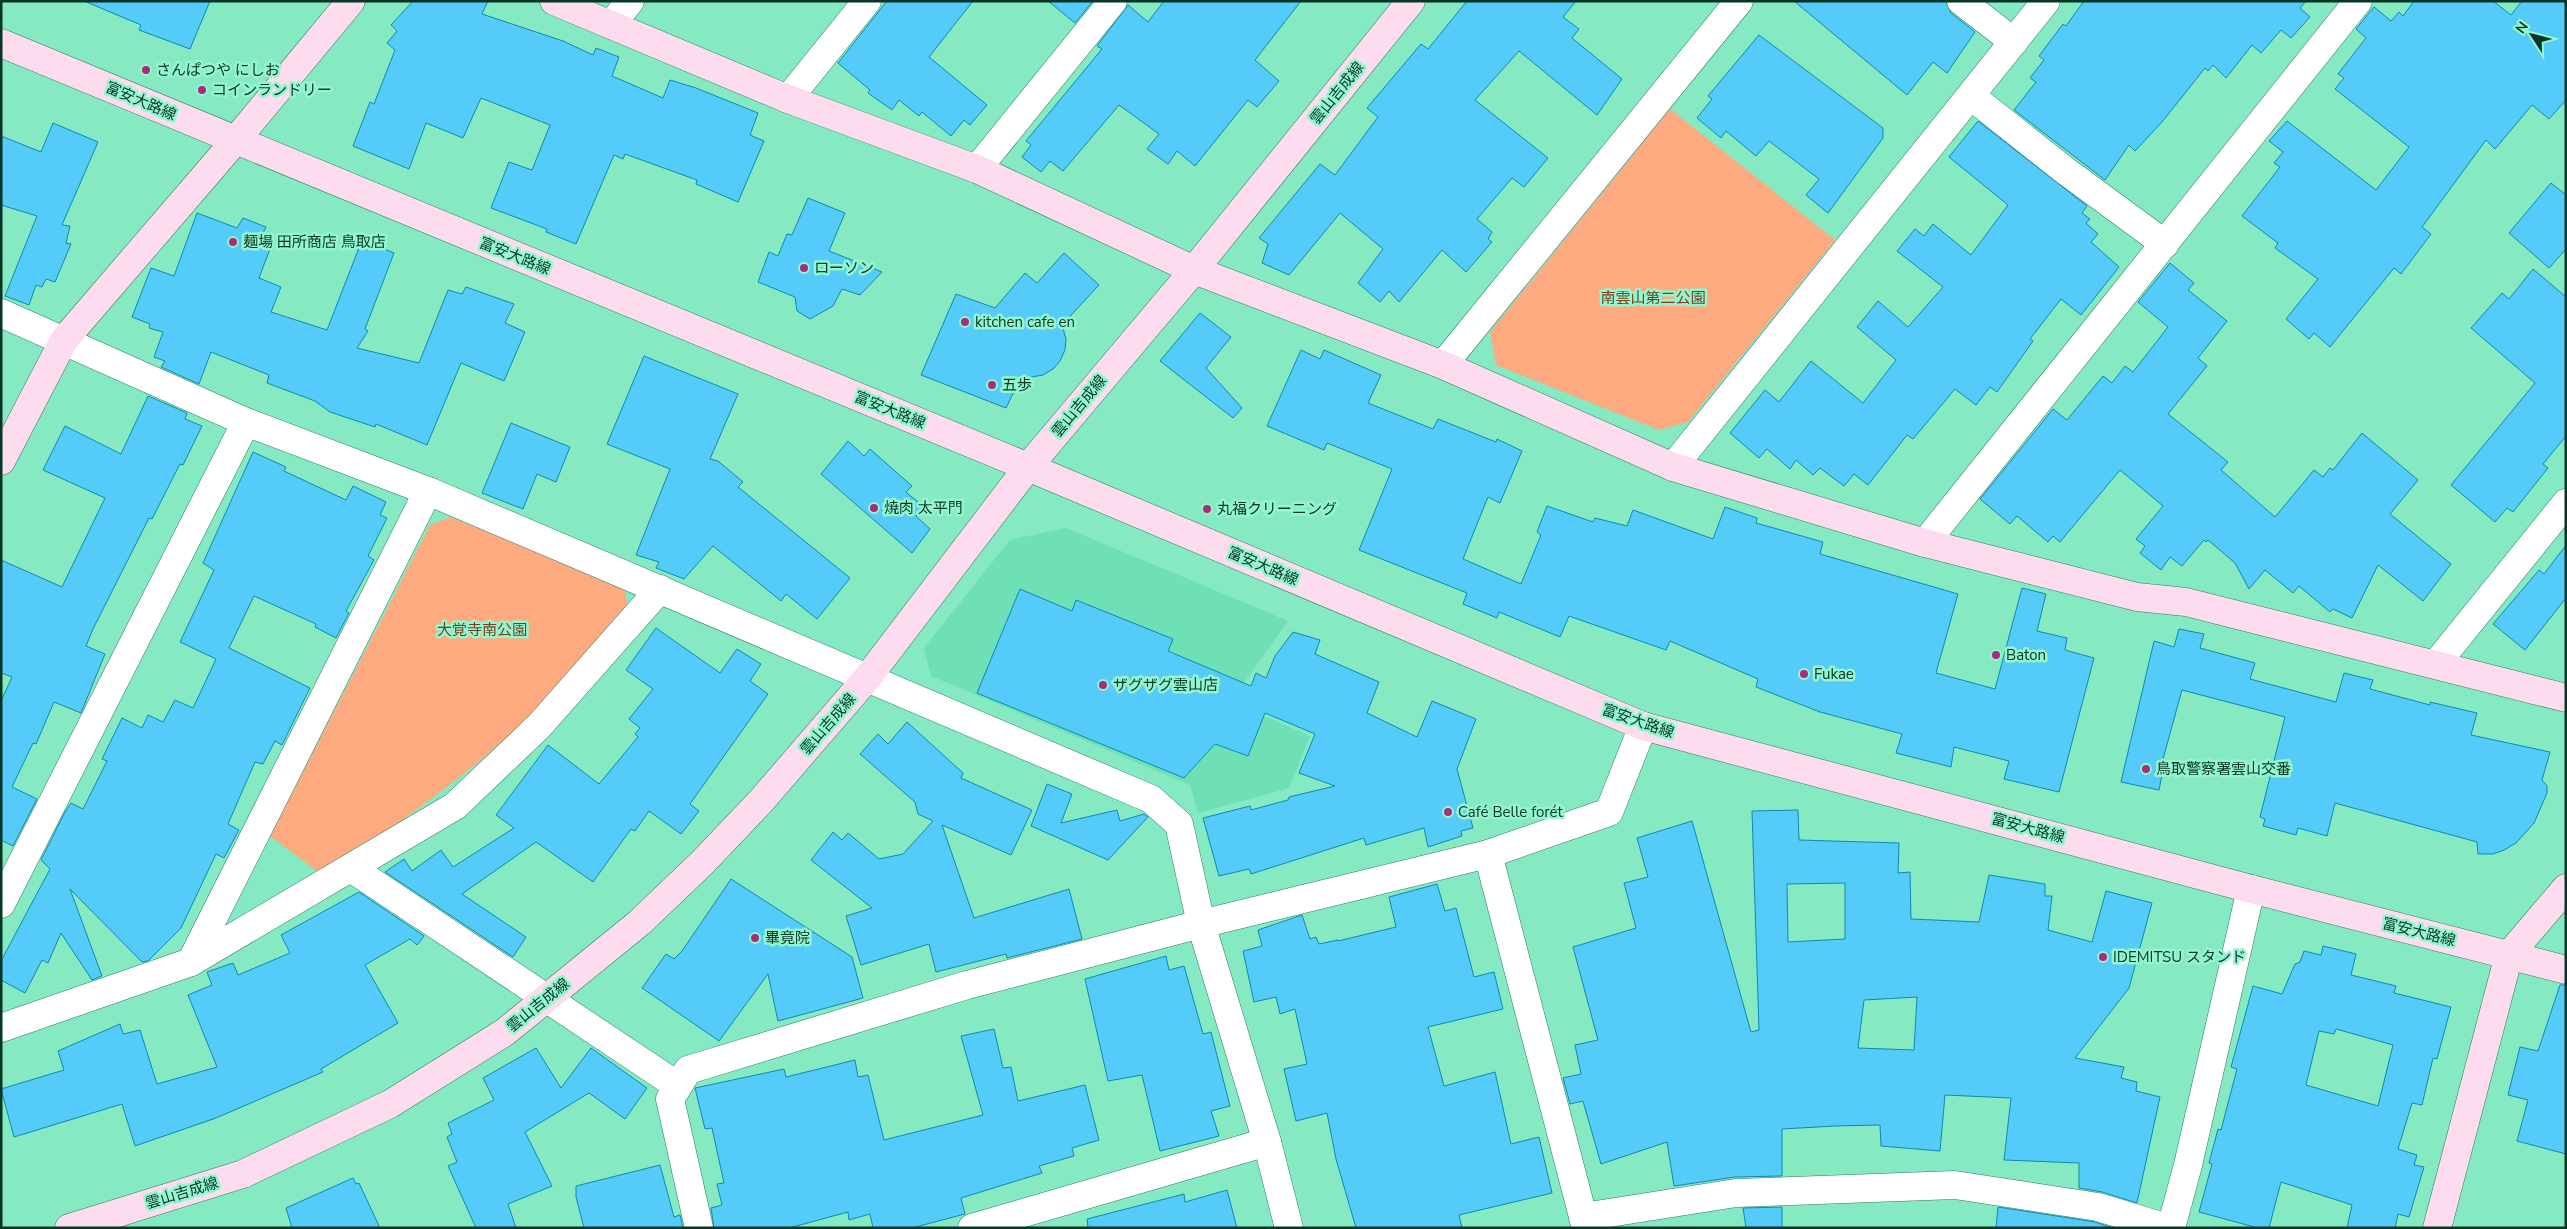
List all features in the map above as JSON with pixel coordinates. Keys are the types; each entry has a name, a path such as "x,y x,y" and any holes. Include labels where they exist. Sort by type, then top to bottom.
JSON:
{"street":[{"path":"1,461 64,340 235,141 350,1"},
{"path":"554,1 788,99 977,169 1194,270 1443,365 1673,467 1925,543 2137,597 2186,602 2566,698"},
{"path":"611,25 630,1"},
{"path":"788,99 867,1"},
{"path":"977,169 1113,1"},
{"name":"雲山吉成線","path":"69,1228 243,1174 390,1104 505,1032 639,923 702,863 761,801 868,678 1028,467 1194,270 1411,1"},
{"path":"1443,365 1740,1"},
{"path":"1961,1 2014,42"},
{"path":"1673,467 2046,1"},
{"path":"1925,543 2358,1"},
{"name":"富安大路線","path":"1,43 1028,467 1642,726 2251,889 2566,970"},
{"path":"1971,96 2067,172 2164,244"},
{"path":"1,314 64,340 246,422 428,491 1151,798 1179,824 1201,924 1267,1142 1289,1228"},
{"path":"1,904 246,422"},
{"path":"191,962 428,491"},
{"path":"2436,664 2566,503"},
{"path":"1,1028 191,962 455,806 539,726 660,589"},
{"path":"699,1228 670,1098 688,1070 967,985 1201,924 1488,854 1609,812 1642,726"},
{"path":"1488,854 1584,1222 1736,1193 1955,1185 2098,1207 2169,1228 2188,1165 2251,889"},
{"path":"350,868 678,1086"},
{"path":"2437,1228 2510,956 2566,888"},
{"path":"972,1228 1042,1218 1267,1142"}],"shaded area":[{"name":"ザグザグ雲山店","path":"1066,528 1288,621 1231,701 1310,736 1289,788 1198,813 1190,785 931,676 924,648 1010,540"}],"green space":[{"name":"南雲山第二公園","path":"1670,109 1835,240 1688,422 1659,430 1496,365 1490,332"},
{"name":"大覚寺南公園","path":"450,517 623,586 628,605 554,692 501,743 473,767 413,812 321,874 270,836 430,525"}],"building":[{"path":"84,1 210,1 190,49 139,30 141,25"},
{"path":"413,1 488,1 482,14 563,41 593,55 596,48 619,57 612,76 663,98 670,80 696,88 758,113 750,135 764,141 738,202 696,184 697,180 625,154 623,159 614,155 576,244 546,232 547,229 491,208 509,162 532,170 550,125 481,98 463,138 426,123 409,169 353,146 370,102 374,104 395,50 387,43 397,31 391,25"},
{"path":"887,1 973,1 929,57 987,105 970,125 964,120 951,136 922,112 919,116 899,100 892,110 868,93 870,90 838,63"},
{"path":"1048,1 1093,1 1075,23"},
{"path":"1164,1 1301,1 1255,60 1279,81 1257,107 1248,100 1195,166 1177,151 1168,164 1147,149 1159,134 1119,105 1063,171 1050,161 1041,172 1022,157 1031,145 1026,141 1102,49 1097,46 1128,5 1148,22"},
{"path":"1467,1 1576,1 1563,17 1579,29 1572,38 1622,79 1597,115 1519,51 1475,100 1548,158 1524,187 1512,178 1477,219 1492,232 1488,239 1492,242 1466,272 1442,250 1399,302 1389,291 1380,302 1358,283 1383,249 1340,213 1289,275 1262,263 1268,244 1259,238 1320,164 1335,175 1378,117 1367,108 1421,44 1428,49"},
{"path":"1794,1 1946,1 1951,13 1975,32 1947,73 1933,62 1907,95"},
{"path":"2084,1 2306,1 2300,8 2310,17 2291,38 2281,30 2261,53 2252,45 2226,78 2213,65 2208,71 2205,68 2162,122 2135,151 2129,145 2105,180 2014,110 2036,82 2030,78 2044,60 2039,56 2063,24 2066,26"},
{"path":"2414,1 2493,1 2511,15 2522,1 2566,1 2566,100 2549,119 2532,105 2495,149 2486,140 2422,227 2431,234 2401,274 2394,268 2330,347 2314,333 2309,339 2286,319 2318,279 2275,248 2278,243 2242,216 2280,167 2274,163 2283,152 2269,141 2287,121 2376,190 2409,147 2335,89 2344,78 2338,74 2366,38 2356,29 2374,7 2391,21 2399,12 2403,16"},
{"path":"1759,35 1883,128 1883,138 1828,213 1806,195 1819,179 1769,141 1756,156 1726,131 1721,138 1697,118 1712,99 1708,96"},
{"path":"1978,121 2087,206 2082,213 2090,219 2086,223 2098,234 2091,242 2119,267 2081,315 2061,299 2030,339 2033,341 1997,392 1990,387 1976,405 1955,389 1913,439 1907,435 1868,485 1854,474 1844,486 1820,468 1813,475 1796,460 1790,469 1767,449 1759,458 1730,433 1765,390 1779,402 1811,361 1863,403 1896,360 1857,327 1878,301 1908,327 1943,287 1897,251 1915,229 1924,236 1933,224 1971,255 2008,205 1949,157"},
{"path":"53,123 98,142 62,225 70,226 66,243 71,244 55,282 46,279 42,287 36,285 29,305 5,296 37,216 1,205 1,136 41,152"},
{"path":"2551,183 2566,195 2566,249 2549,268 2509,233"},
{"path":"808,198 845,213 829,251 882,272 860,295 842,289 833,306 810,319 797,311 795,297 758,282 769,252 778,256 787,234 792,235"},
{"path":"197,213 237,228 243,218 266,227 261,237 273,241 259,278 281,287 271,312 327,330 362,240 394,253 365,329 368,331 357,348 419,363 448,290 462,294 466,287 514,304 505,323 525,332 504,381 461,363 427,445 376,424 375,427 330,412 315,401 267,383 269,375 211,352 199,384 161,367 165,361 154,357 163,332 149,328 150,324 132,317 151,268 174,276"},
{"path":"1064,253 1099,285 1062,325 1066,339 1065,350 1060,361 1053,369 1043,375 1020,379 1006,408 921,375 956,294 995,308 1025,273 1037,283"},
{"path":"2170,263 2194,283 2188,290 2227,321 2198,358 2207,366 2168,414 2228,462 2221,470 2275,517 2314,470 2323,477 2330,468 2333,470 2362,433 2418,480 2390,514 2451,564 2423,601 2378,565 2352,618 2333,609 2330,612 2299,586 2293,593 2265,570 2249,589 2235,563 2208,540 2206,542 2204,540 2182,566 2170,557 2161,570 2140,553 2145,546 2136,539 2163,506 2120,470 2060,542 2053,536 2048,542 2017,516 2010,524 1980,499 2053,409 2067,420 2103,376 2112,383 2125,366 2133,372 2168,327 2138,302"},
{"path":"2533,269 2566,297 2566,436 2543,464 2548,468 2513,512 2507,508 2495,522 2451,485 2535,383 2471,328 2502,293 2509,299"},
{"path":"1200,313 1231,337 1206,368 1242,408 1233,418 1160,361"},
{"path":"1301,350 1320,359 1324,350 1381,375 1368,403 1433,429 1438,419 1496,442 1497,439 1522,451 1500,503 1488,497 1463,559 1521,584 1541,535 1537,532 1547,506 1593,522 1595,518 1627,526 1633,510 1713,539 1725,507 1757,518 1756,523 1823,542 1820,554 1958,594 1936,673 1995,689 2022,588 2046,594 2037,631 2067,638 2065,650 2094,658 2059,792 2004,779 2009,761 1954,747 1951,767 1896,753 1902,734 1820,712 1756,687 1758,679 1670,641 1666,650 1569,616 1560,637 1499,612 1497,618 1463,604 1467,593 1359,550 1392,469 1327,443 1324,450 1267,426"},
{"path":"644,356 738,394 710,459 718,461 743,482 738,487 850,578 817,619 786,594 781,601 713,546 684,579 656,568 659,562 636,555 670,469 607,444"},
{"path":"148,396 187,413 185,419 202,426 183,465 180,464 152,519 149,518 93,629 86,646 105,654 81,713 54,702 36,744 33,743 12,787 37,799 13,846 1,840 1,701 12,677 1,673 1,560 62,587 105,498 43,470 65,426 121,454"},
{"path":"511,423 570,447 556,482 537,474 523,509 482,493"},
{"path":"848,441 864,456 870,449 912,486 906,492 924,507 916,516 930,529 912,553 821,474"},
{"path":"253,452 286,467 284,471 346,500 353,486 386,502 380,515 387,518 368,556 374,560 346,611 349,613 336,638 315,627 316,624 254,596 229,648 310,688 282,745 275,741 263,764 255,762 228,824 239,830 224,858 216,854 181,928 148,961 142,962 70,889 102,976 92,980 61,933 48,963 42,960 25,993 1,980 1,961 50,869 41,860 65,812 71,803 83,809 107,761 102,759 122,718 142,728 148,715 163,722 175,700 193,708 216,659 180,642 214,570 203,563"},
{"path":"2566,545 2566,598 2525,650 2493,624 2539,570 2544,574"},
{"path":"1020,589 1072,611 1076,600 1173,639 1168,651 1251,686 1256,673 1266,678 1275,656 1293,632 1320,640 1315,654 1379,682 1367,713 1417,737 1432,701 1476,719 1457,769 1473,828 1461,831 1462,836 1428,847 1424,828 1366,845 1364,838 1251,874 1249,869 1219,876 1203,818 1250,806 1251,810 1288,800 1289,797 1335,786 1299,773 1315,734 1265,713 1248,756 1215,744 1184,778 977,693"},
{"path":"656,628 720,673 737,649 761,664 750,681 768,694 690,804 699,811 681,834 649,811 635,831 631,829 593,882 536,842 462,894 526,937 513,957 385,872 404,859 412,871 441,850 453,867 514,828 496,815 548,745 599,784 638,737 635,734 640,728 629,719 653,689 626,670"},
{"path":"2179,629 2204,634 2200,648 2255,663 2250,679 2336,702 2344,673 2373,680 2370,689 2430,705 2430,702 2477,713 2471,735 2550,752 2542,780 2547,786 2547,793 2534,823 2516,843 2493,854 2478,854 2477,842 2335,803 2327,836 2298,828 2296,835 2263,826 2265,819 2260,817 2285,717 2182,690 2163,759 2165,760 2159,790 2121,782 2154,641 2174,647"},
{"path":"907,722 963,773 961,778 1032,810 1011,855 942,825 974,918 1069,889 1082,939 1007,958 1006,954 936,972 929,944 861,965 846,916 872,908 811,860 833,832 842,840 848,833 879,859 903,854 933,821 918,814 915,802 860,754 878,734 888,744"},
{"path":"1047,784 1072,794 1061,823 1117,810 1120,821 1144,814 1148,817 1108,860 1031,826"},
{"path":"1798,810 1799,840 1899,843 1898,873 1910,872 1911,919 1979,922 1989,875 2045,884 2045,896 2052,896 2048,930 2092,942 2106,891 2152,903 2129,988 2075,1058 2124,1067 2121,1078 2137,1082 2136,1091 2160,1097 2137,1203 2102,1192 2079,1188 2079,1163 2004,1160 2011,1098 1945,1095 1940,1151 1881,1146 1880,1125 1835,1126 1782,1129 1782,1176 1735,1177 1674,1186 1667,1142 1601,1164 1583,1101 1570,1104 1563,1078 1581,1074 1575,1045 1598,1040 1573,947 1636,928 1624,883 1648,877 1637,838 1692,821 1751,1032 1759,1030 1752,811","holes":["1845,883 1845,939 1788,942 1787,884","1917,997 1914,1050 1858,1048 1864,1000"]},
{"path":"731,879 852,957 863,998 778,1021 768,974 719,1041 642,988 666,954 674,959 682,951"},
{"path":"1437,884 1445,911 1456,908 1474,977 1494,972 1503,1009 1428,1027 1444,1086 1495,1072 1511,1144 1539,1137 1552,1193 1459,1215 1462,1228 1356,1228 1336,1159 1327,1113 1296,1121 1284,1069 1307,1064 1295,1009 1280,1014 1276,997 1254,1002 1243,951 1262,946 1258,930 1302,915 1310,939 1316,937 1319,944 1396,927 1389,897"},
{"path":"359,892 424,936 417,945 410,939 365,965 398,1023 321,1069 323,1072 216,1118 135,1146 122,1104 14,1137 1,1089 64,1070 58,1051 120,1024 123,1034 140,1030 157,1084 217,1067 188,995 212,985 207,972 233,963 238,975 290,953 281,935"},
{"path":"2323,946 2356,954 2351,975 2396,986 2394,993 2451,1007 2437,1059 2433,1058 2422,1105 2412,1103 2398,1149 2417,1155 2414,1165 2424,1167 2409,1217 2398,1214 2395,1228 2347,1228 2352,1205 2281,1182 2269,1228 2258,1228 2199,1212 2212,1164 2209,1163 2218,1129 2221,1130 2237,1069 2231,1067 2253,986 2282,994 2295,964 2300,962 2304,951 2321,955","holes":["2336,1029 2393,1045 2378,1106 2306,1085 2319,1031 2334,1034"]},
{"path":"1166,956 1169,970 1184,966 1203,1034 1211,1032 1230,1106 1211,1111 1219,1136 1160,1151 1142,1075 1108,1081 1085,979"},
{"path":"2560,985 2566,985 2566,1154 2517,1141 2528,1100 2508,1095 2520,1047 2538,1051"},
{"path":"994,1029 1003,1068 1011,1067 1018,1101 1085,1085 1099,1140 1072,1148 1074,1156 1039,1166 1042,1173 961,1198 965,1214 912,1228 873,1228 870,1214 849,1220 848,1212 789,1228 714,1228 711,1208 722,1205 717,1184 724,1183 712,1128 705,1129 695,1088 784,1069 786,1077 855,1060 858,1077 868,1075 884,1140 983,1115 961,1036"},
{"path":"536,1048 561,1088 591,1048 647,1088 625,1119 589,1093 525,1132 552,1186 508,1204 516,1228 476,1228 448,1166 457,1162 447,1137 452,1134 448,1123 494,1100 483,1078"},
{"path":"660,1165 674,1217 680,1215 683,1228 584,1228 576,1197 576,1186"},
{"path":"353,1178 356,1184 359,1183 380,1228 292,1228 286,1208"},
{"path":"1227,1190 1237,1228 1088,1228 1087,1219 1184,1194 1185,1202"},
{"path":"1782,1207 1782,1228 1746,1228 1743,1208"},
{"path":"1998,1207 2095,1222 2113,1228 1996,1228"}],"place":[{"name":"さんぱつや にしお","path":"146,70"},
{"name":"コインランドリー","path":"202,90"},
{"name":"麺場 田所商店 鳥取店","path":"233,242"},
{"name":"ローソン","path":"804,268"},
{"name":"kitchen cafe en","path":"965,322"},
{"name":"五歩","path":"992,385"},
{"name":"焼肉 太平門","path":"874,508"},
{"name":"丸福クリーニング","path":"1207,509"},
{"name":"Baton","path":"1996,655"},
{"name":"Fukae","path":"1804,674"},
{"name":"ザグザグ雲山店","path":"1103,685"},
{"name":"鳥取警察署雲山交番","path":"2146,769"},
{"name":"Café Belle forét","path":"1448,812"},
{"name":"畢竟院","path":"755,938"},
{"name":"IDEMITSU スタンド","path":"2103,957"}]}
